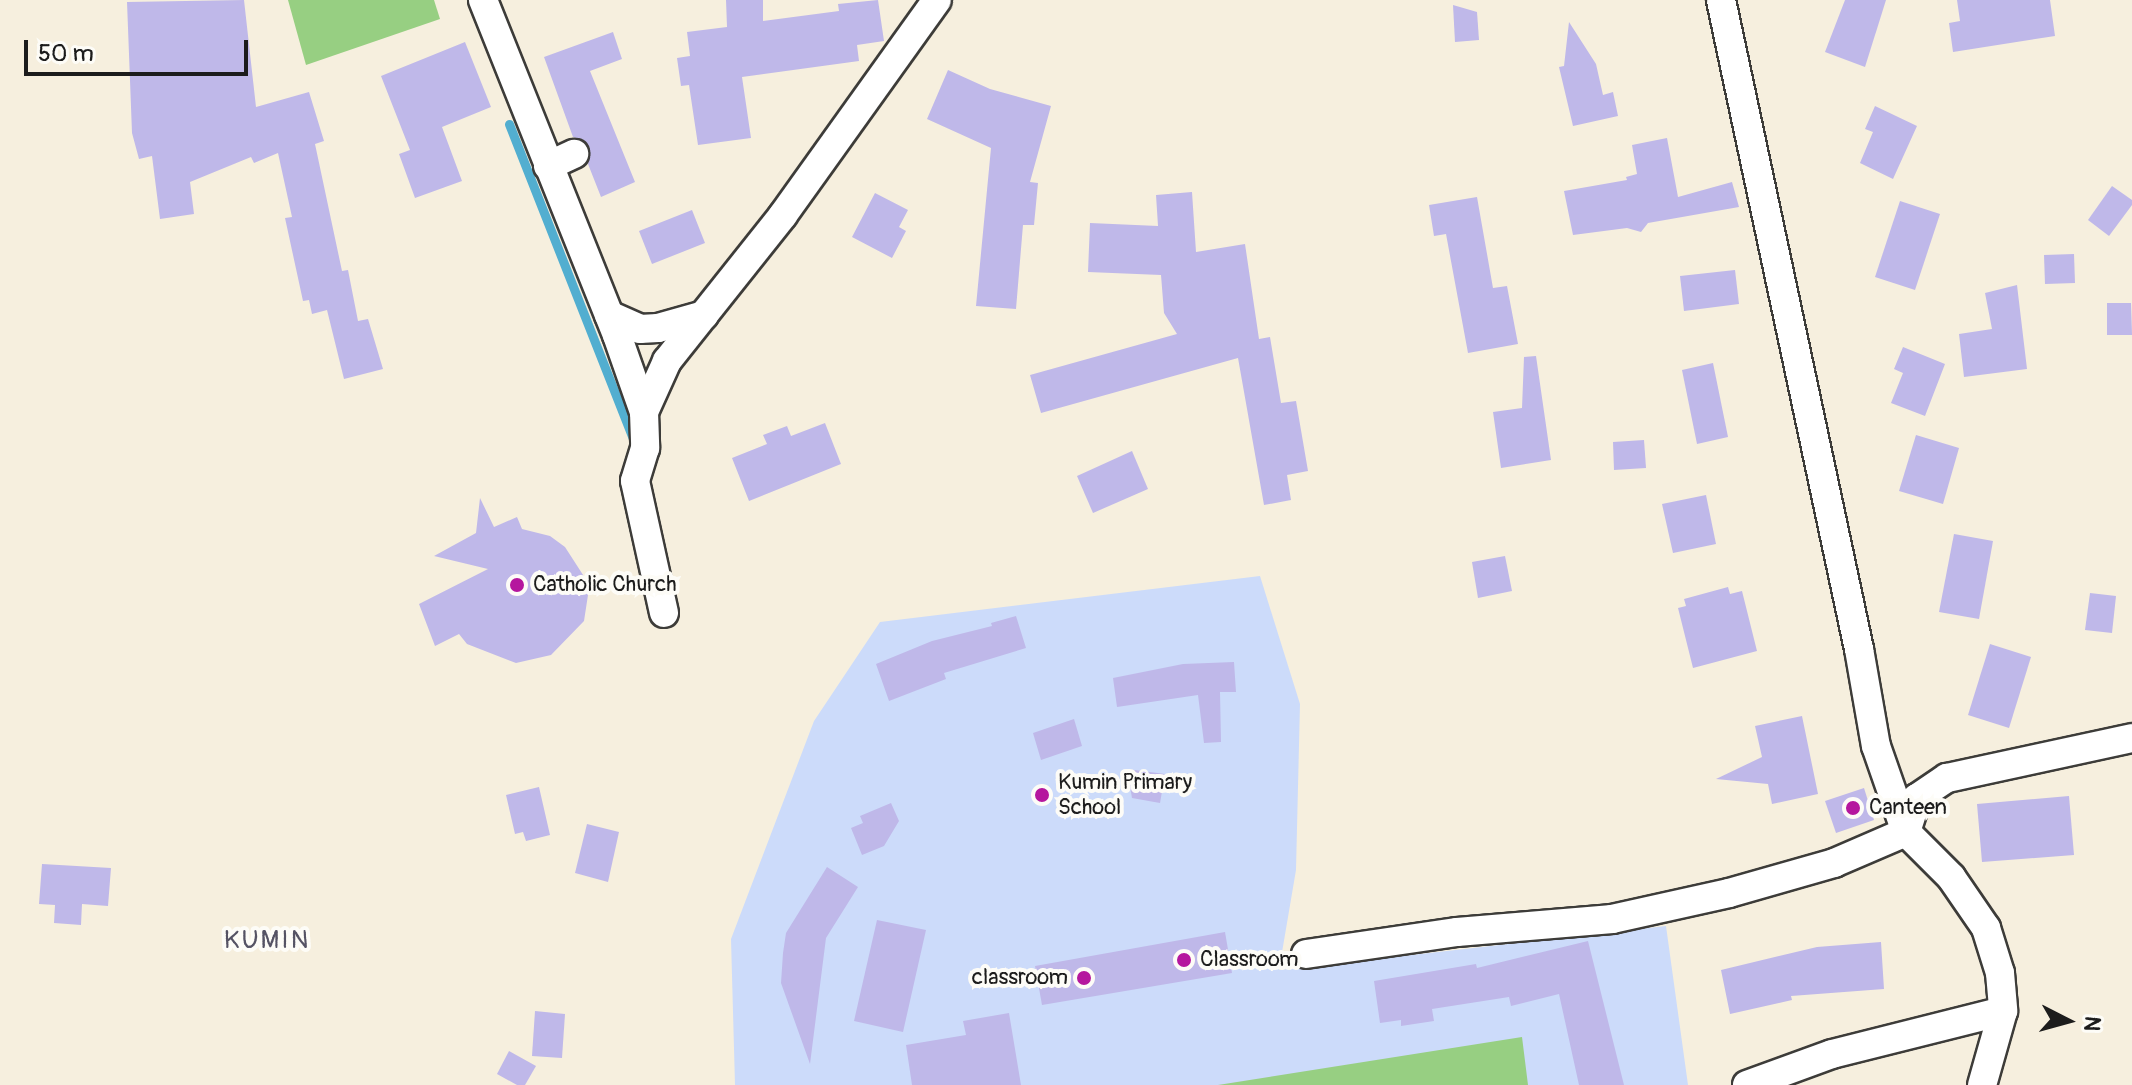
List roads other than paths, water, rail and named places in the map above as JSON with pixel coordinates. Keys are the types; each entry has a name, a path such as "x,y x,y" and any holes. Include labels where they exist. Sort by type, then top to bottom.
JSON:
{"street":[{"path":"483,0 561,160 609,315 644,412 645,448 635,481 664,613"},
{"path":"644,412 667,361 783,215 937,0"},
{"path":"1721,0 1859,649 1876,746 1906,832 1951,877 1986,928 2000,973 2003,1011 1982,1085"},
{"path":"609,315 640,329 658,328 704,315"},
{"path":"1306,954 1457,932 1612,919 1729,893 1834,863 1906,832 1917,798 1947,778 2132,738"},
{"path":"1747,1085 1832,1054 2003,1011"}],"waterway":[{"path":"509,124 634,442"}],"place":[{"name":"Catholic Church","path":"517,585"},
{"name":"Kumin Primary School","path":"1042,795"},
{"name":"Canteen","path":"1853,808"},
{"name":"Classroom","path":"1184,960"},
{"name":"classroom","path":"1084,978"}],"district":[{"name":"KUMIN","path":"267,941"}]}
